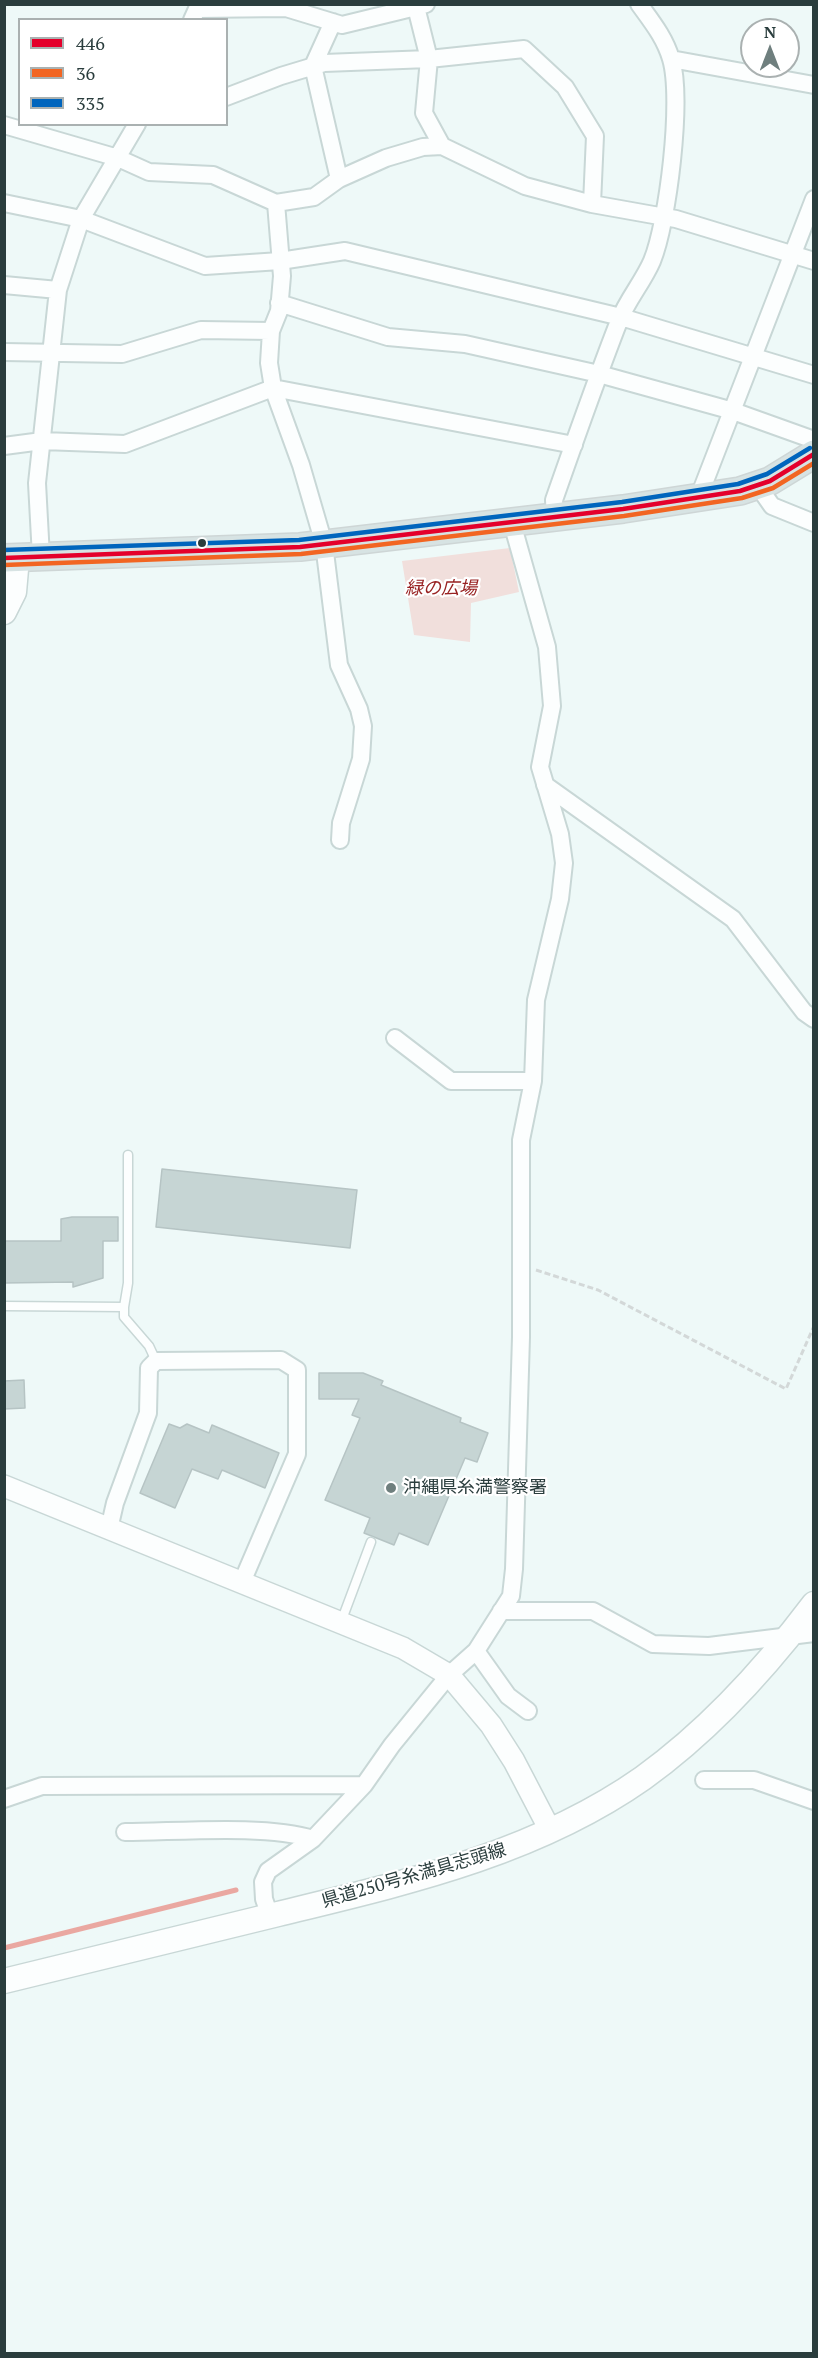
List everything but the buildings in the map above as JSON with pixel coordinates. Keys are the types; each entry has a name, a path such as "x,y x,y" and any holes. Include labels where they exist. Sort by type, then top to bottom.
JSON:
{"main road":[{"path":"4,612 14,592 21,558 324,544 555,518 698,499 758,486 782,475 813,454"},
{"name":"県道250号糸満具志頭線","path":"4,1981 385,1888 495,1855 574,1820 642,1779 672,1756 732,1702 789,1636 813,1604"}],"street":[{"path":"555,518 554,500 599,374 621,317 652,260 663,217 677,104 671,59 662,37 639,4"},
{"path":"194,11 286,8 342,25 421,6 429,59 424,113 442,146"},
{"path":"333,22 313,66 339,179"},
{"path":"228,96 313,66 429,59 524,49 565,87 595,136 592,204"},
{"path":"671,59 813,85"},
{"path":"4,125 118,158 149,172 213,175 276,203 314,197 339,179 386,158 423,147 442,146 525,186 592,204 663,217 813,261"},
{"path":"21,558 37,483 58,290 81,219 136,126"},
{"path":"698,499 794,255 813,199"},
{"path":"4,203 81,219 205,266 280,261 345,251 621,317 813,375"},
{"path":"276,203 280,261 279,303 271,331 269,363 273,388 301,465 324,544 339,665 359,709 363,726 361,759 341,823 340,840"},
{"path":"4,285 58,290"},
{"path":"279,303 388,337 465,344 599,374 733,411 813,440"},
{"path":"4,352 122,354 201,330 271,331"},
{"path":"4,446 42,441 125,444 273,388 574,445"},
{"path":"758,486 772,506 813,523"},
{"path":"270,1916 264,1891 268,1871 313,1839 364,1785 392,1745 448,1675 476,1651 511,1596 514,1569 522,1266 521,1140 533,1081 536,1000 560,899 564,863 560,834 540,768 552,706 547,647 512,523"},
{"path":"545,785 733,919 777,973 804,1012 813,1019"},
{"path":"395,1038 451,1081 533,1081"},
{"path":"110,1529 115,1503 148,1413 149,1368 156,1361 281,1360 297,1370 297,1454 242,1582"},
{"path":"4,1486 403,1648 448,1675 491,1725 514,1761 550,1830"},
{"path":"501,1611 593,1611 653,1644 709,1646 813,1633"},
{"path":"476,1651 508,1696 528,1711"},
{"path":"704,1780 754,1780 813,1801"},
{"path":"4,1799 42,1786 364,1785"},
{"path":"124,1832 276,1833 297,1834 313,1839"}],"lane":[{"path":"128,1155 128,1284 124,1317 150,1346 156,1361"},
{"path":"4,1306 124,1307"},
{"path":"341,1622 371,1542"}],"path":[{"path":"522,1266 598,1290 786,1389 813,1326"}],"green space":[{"name":"緑の広場","path":"510,548 519,592 471,603 470,642 414,635 402,561"}],"waterway":[{"path":"4,1948 236,1890"}],"transit line":[{"name":"335","path":"4,550 299,540 622,502 738,484 767,474 810,448"},
{"name":"446","path":"4,558 300,547 623,509 740,491 770,481 814,454"},
{"name":"36","path":"4,565 301,554 624,516 742,498 773,488 814,463"}],"place":[{"name":"沖縄県糸満警察署","path":"391,1488"}]}
